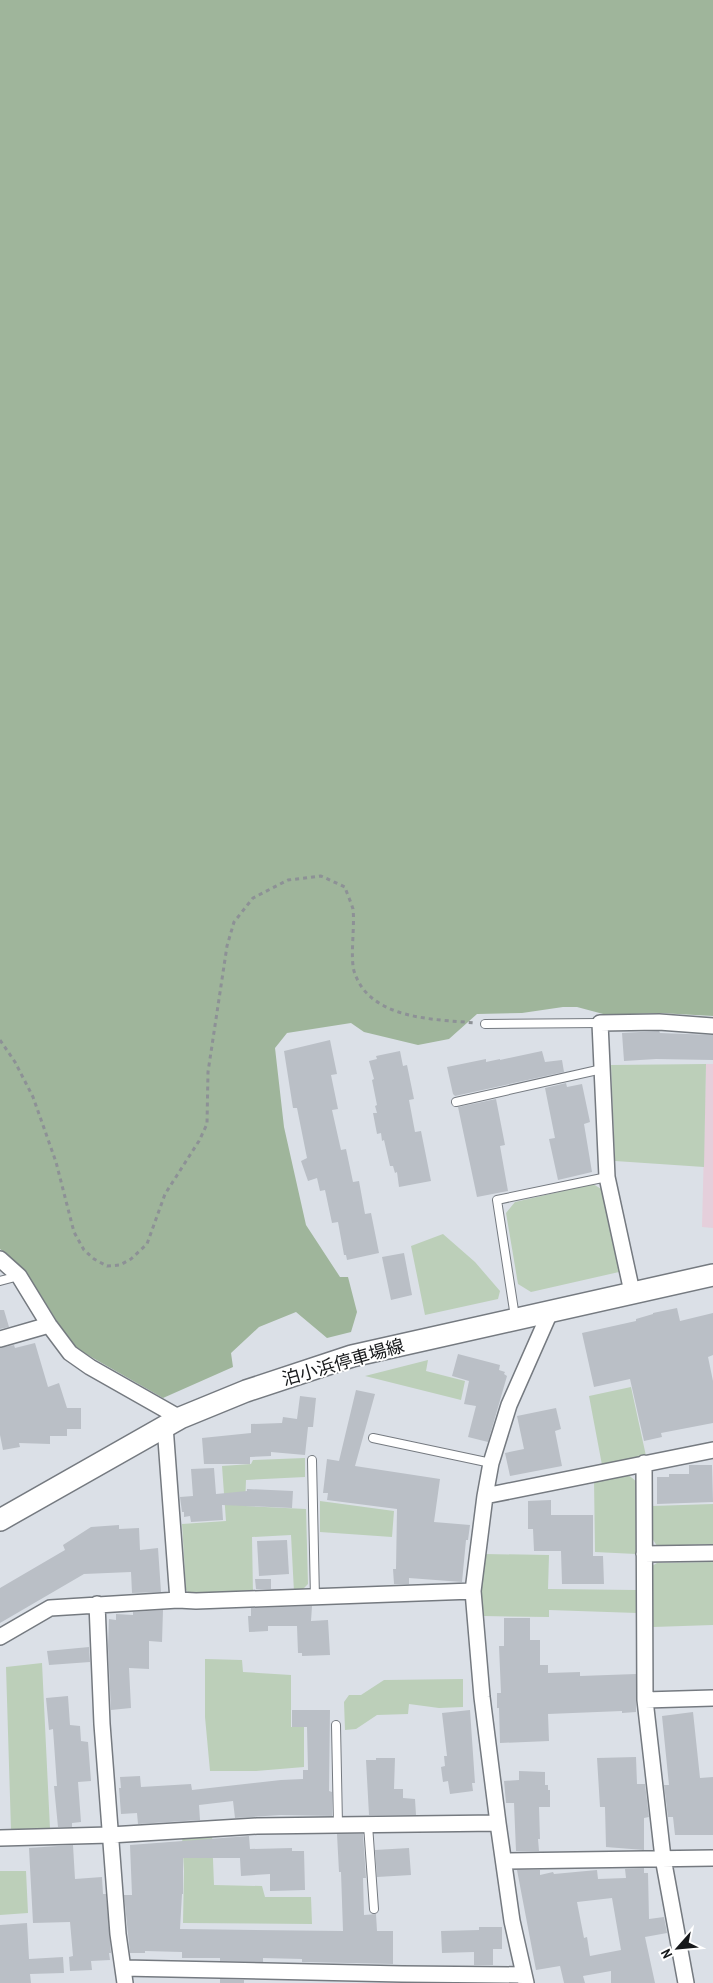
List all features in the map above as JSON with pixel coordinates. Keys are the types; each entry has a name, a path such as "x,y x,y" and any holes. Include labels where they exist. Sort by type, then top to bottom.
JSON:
{"main road":[{"name":"泊小浜停車場線","path":"0,1520 173,1422 255,1388 352,1356 713,1275"}],"street":[{"path":"632,1292 607,1177 600,1023 659,1022 713,1026"},
{"path":"0,1259 19,1276 49,1325 70,1353 173,1422 178,1600"},
{"path":"97,1604 102,1724 110,1835 118,1934 124,1976 402,1974 525,1979 512,1921 498,1823 482,1697 473,1591 484,1496 491,1463 509,1405 551,1310"},
{"path":"0,1339 49,1325"},
{"path":"484,1496 713,1450"},
{"path":"644,1463 645,1700 663,1858 686,1983"},
{"path":"644,1554 713,1553"},
{"path":"0,1637 50,1608 178,1600 196,1602 473,1591"},
{"path":"645,1700 713,1698"},
{"path":"0,1838 110,1835 257,1826 498,1823"},
{"path":"504,1861 713,1858"}],"lane":[{"path":"485,1024 600,1023"},
{"path":"456,1102 602,1069"},
{"path":"515,1318 498,1200 607,1177"},
{"path":"0,1281 19,1276"},
{"path":"373,1438 491,1463"},
{"path":"312,1460 315,1598"},
{"path":"336,1725 338,1825"},
{"path":"368,1825 374,1908"}],"path":[{"path":"0,1040 15,1062 33,1097 56,1162 74,1232 84,1250 94,1259 107,1266 120,1265 147,1244 165,1194 199,1141 207,1124 208,1072 227,946 234,922 253,898 288,880 320,876 345,887 352,908 354,971 365,991 385,1006 415,1017 485,1024"}],"shaded area":[{"path":"706,1064 713,1064 713,1228 702,1227"}],"green space":[{"path":"0,0 713,0 713,1016 660,1013 607,1015 577,1007 563,1007 522,1013 477,1014 449,1039 418,1045 364,1032 351,1023 287,1033 275,1048 284,1127 306,1225 340,1277 348,1277 357,1312 351,1332 327,1338 296,1312 259,1327 231,1353 233,1367 163,1398 79,1350 70,1342 39,1292 21,1268 0,1249"},
{"path":"706,1064 704,1167 615,1161 611,1065"},
{"path":"593,1184 603,1190 619,1272 531,1292 518,1284 506,1213 515,1202"},
{"path":"443,1234 475,1262 500,1291 498,1299 425,1315 411,1246"},
{"path":"428,1360 426,1371 465,1381 461,1400 365,1376"},
{"path":"631,1387 646,1456 602,1465 589,1396"},
{"path":"305,1458 305,1477 246,1480 245,1506 306,1509 308,1584 299,1593 294,1592 291,1535 252,1537 253,1594 192,1596 186,1590 182,1524 226,1521 222,1466 251,1464 253,1460"},
{"path":"626,1473 637,1482 636,1554 595,1552 594,1479"},
{"path":"320,1501 394,1511 392,1537 320,1532"},
{"path":"713,1504 713,1544 657,1546 652,1538 652,1506"},
{"path":"484,1554 549,1555 548,1589 637,1590 637,1613 549,1610 549,1617 483,1616 480,1589"},
{"path":"713,1562 713,1625 653,1627 652,1566 657,1563"},
{"path":"205,1659 242,1660 243,1672 291,1675 291,1727 304,1727 304,1767 256,1771 210,1771 205,1717"},
{"path":"42,1663 50,1829 11,1830 6,1667"},
{"path":"463,1679 463,1707 439,1708 409,1704 408,1714 377,1715 356,1729 345,1730 344,1702 349,1695 361,1695 384,1680"},
{"path":"212,1834 214,1885 262,1886 265,1897 311,1897 312,1924 183,1923 184,1871 182,1835"},
{"path":"0,1871 26,1871 28,1913 0,1915"}],"building":[{"path":"659,1031 660,1033 713,1035 713,1060 656,1059 624,1061 622,1033"},
{"path":"330,1040 337,1074 331,1075 338,1109 332,1110 341,1150 346,1149 353,1182 359,1181 365,1214 371,1213 379,1253 347,1260 346,1255 344,1255 338,1222 332,1223 325,1190 320,1191 317,1178 308,1181 301,1161 307,1158 297,1108 293,1108 284,1051"},
{"path":"400,1051 403,1066 407,1065 414,1099 409,1100 415,1132 421,1131 431,1181 399,1187 397,1172 395,1173 393,1166 390,1166 384,1140 382,1141 381,1133 377,1134 373,1113 377,1113 375,1106 377,1105 372,1080 374,1079 369,1061 377,1059 376,1056"},
{"path":"542,1051 545,1062 562,1060 564,1072 455,1096 453,1094 447,1067 486,1059 486,1062 500,1060"},
{"path":"566,1083 567,1087 582,1084 590,1122 584,1124 592,1172 558,1180 549,1139 555,1138 545,1088"},
{"path":"496,1099 505,1145 500,1146 508,1191 477,1197 458,1107"},
{"path":"404,1253 412,1295 391,1300 382,1257"},
{"path":"677,1308 680,1321 713,1313 713,1355 708,1357 713,1381 713,1423 661,1433 662,1437 644,1441 630,1379 594,1387 582,1333 636,1321 636,1319 653,1313"},
{"path":"0,1310 4,1310 9,1327 0,1329"},
{"path":"35,1343 48,1387 59,1383 67,1408 81,1408 81,1429 67,1429 67,1436 50,1436 50,1444 19,1443 20,1447 3,1450 0,1435 0,1348 14,1345 15,1348"},
{"path":"458,1354 500,1365 499,1370 505,1372 504,1374 507,1376 488,1442 468,1437 476,1406 464,1404 469,1381 452,1376"},
{"path":"356,1390 375,1394 355,1466 440,1479 434,1522 470,1525 468,1540 466,1540 462,1582 409,1578 409,1584 394,1584 393,1569 396,1569 397,1509 327,1500 328,1493 323,1493 327,1459 339,1461"},
{"path":"300,1396 316,1398 313,1427 308,1427 305,1455 271,1452 271,1456 250,1457 250,1464 204,1464 202,1438 251,1433 251,1424 282,1423 283,1417 297,1419"},
{"path":"556,1408 561,1429 555,1431 562,1466 510,1476 505,1453 524,1449 517,1416"},
{"path":"689,1465 712,1465 713,1502 657,1504 657,1477 669,1477 669,1474 689,1474"},
{"path":"214,1468 216,1494 247,1491 247,1489 293,1491 292,1508 222,1505 223,1520 191,1522 190,1516 184,1517 180,1497 193,1496 191,1469"},
{"path":"551,1500 551,1515 593,1515 593,1556 603,1556 604,1584 562,1584 561,1551 534,1551 533,1529 528,1529 528,1501"},
{"path":"119,1525 119,1529 139,1528 140,1550 158,1548 161,1592 132,1593 131,1572 84,1574 0,1623 0,1588 65,1550 63,1545 91,1527"},
{"path":"287,1540 289,1574 259,1576 257,1541"},
{"path":"255,1579 271,1579 271,1589 256,1589"},
{"path":"312,1606 311,1621 328,1620 330,1655 302,1656 302,1653 298,1653 297,1626 268,1626 268,1631 249,1632 248,1616 251,1616 251,1608"},
{"path":"163,1610 162,1642 149,1641 149,1669 129,1668 131,1708 111,1710 108,1646 109,1619 116,1620 116,1614 133,1615 133,1612"},
{"path":"504,1618 530,1618 530,1640 540,1640 540,1665 548,1665 548,1673 580,1672 580,1676 636,1674 636,1712 548,1714 549,1741 500,1743 497,1693 501,1693 499,1646 504,1646"},
{"path":"89,1647 90,1662 49,1665 47,1651"},
{"path":"68,1696 70,1725 80,1726 81,1741 88,1742 91,1781 78,1782 81,1822 72,1823 72,1827 58,1827 54,1786 57,1786 53,1729 49,1730 46,1698"},
{"path":"292,1710 330,1710 329,1791 332,1792 332,1816 281,1815 235,1818 233,1801 199,1805 200,1820 138,1824 137,1813 121,1814 120,1777 140,1776 141,1787 191,1784 192,1790 303,1779 303,1770 308,1770 307,1727 292,1727"},
{"path":"470,1710 475,1783 472,1783 473,1791 450,1794 448,1781 443,1782 441,1767 445,1766 444,1756 447,1756 442,1713"},
{"path":"693,1712 700,1778 713,1777 713,1835 675,1835 673,1817 668,1817 664,1785 669,1785 662,1716"},
{"path":"636,1757 637,1784 645,1784 649,1817 644,1818 644,1850 606,1847 605,1807 600,1807 597,1758"},
{"path":"376,1758 395,1758 394,1789 403,1789 403,1798 415,1799 416,1815 369,1815 366,1760 376,1760"},
{"path":"519,1771 545,1772 545,1785 548,1785 548,1790 550,1790 550,1807 539,1807 539,1851 516,1851 514,1803 506,1803 504,1781 519,1780"},
{"path":"337,1834 363,1834 366,1878 363,1878 364,1915 376,1914 377,1931 393,1931 393,1964 302,1962 302,1959 263,1958 263,1962 220,1961 220,1958 182,1958 182,1952 145,1951 145,1953 130,1953 124,1895 132,1895 130,1845 249,1836 250,1849 292,1848 292,1851 304,1851 305,1890 270,1891 270,1874 241,1876 240,1858 183,1858 183,1894 180,1929 343,1931 341,1872 339,1872"},
{"path":"73,1845 75,1879 102,1877 103,1894 106,1894 110,1960 91,1961 92,1970 70,1971 69,1957 73,1956 70,1922 33,1923 29,1848"},
{"path":"409,1848 411,1875 377,1877 375,1850"},
{"path":"644,1868 644,1873 648,1873 649,1919 664,1917 667,1933 645,1937 655,1983 611,1983 611,1971 583,1976 585,1983 564,1983 560,1966 536,1970 517,1870 540,1870 540,1875 553,1872 554,1874 597,1870 598,1879 626,1878 625,1869","holes":["612,1898 621,1950 590,1956 587,1937 584,1938 577,1902"]},
{"path":"27,1923 29,1959 63,1957 64,1973 30,1974 31,1983 0,1983 0,1925"},
{"path":"479,1927 502,1927 502,1949 493,1949 493,1965 474,1965 474,1952 442,1953 441,1931 479,1930"},
{"path":"220,1979 244,1980 244,1983 220,1983"}]}
